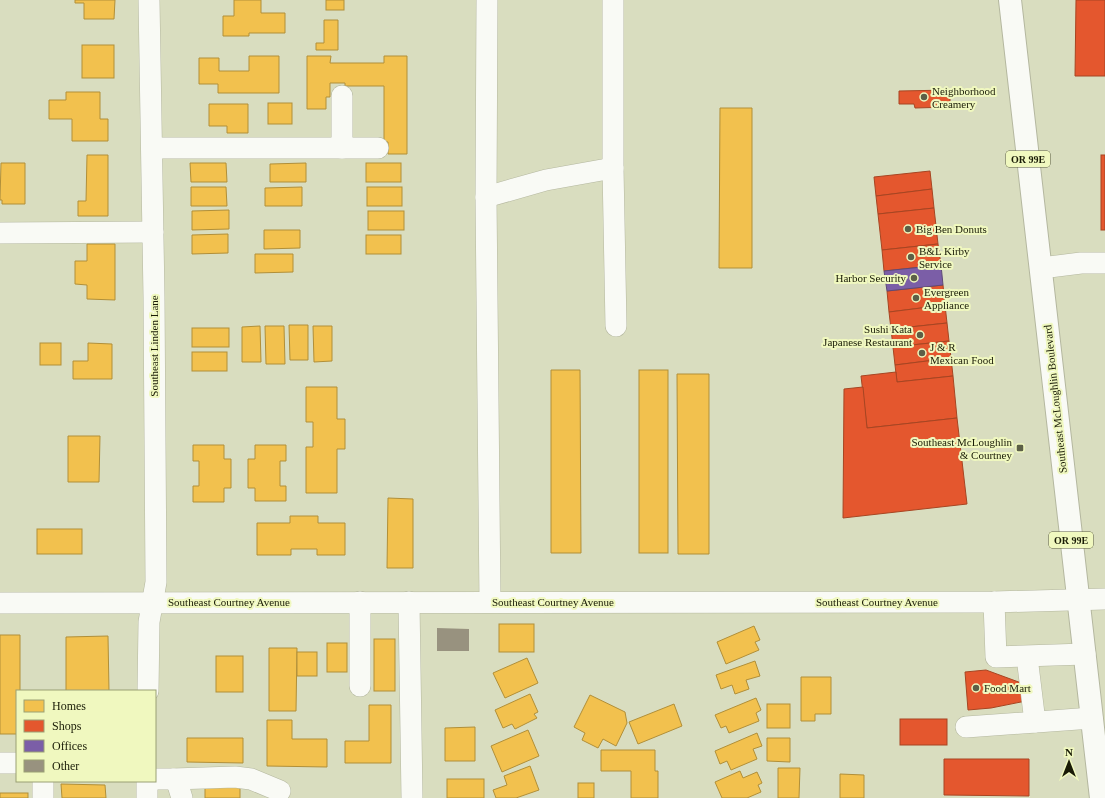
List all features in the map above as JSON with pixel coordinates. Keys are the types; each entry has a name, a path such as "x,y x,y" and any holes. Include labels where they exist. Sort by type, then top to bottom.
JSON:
{"main road":[{"name":"Southeast McLoughlin Boulevard","path":"1010,0 1078,600 1092,718 1102,785"}],"street":[{"name":"Southeast Linden Lane","path":"148,690 149,622 156,582 152,148 149,0"},
{"path":"487,0 486,197 490,602"},
{"path":"613,0 613,168 616,326"},
{"path":"342,96 342,148"},
{"path":"152,148 378,148"},
{"path":"486,197 546,180 613,168"},
{"path":"0,233 153,232"},
{"path":"1041,268 1081,263 1105,263"},
{"name":"Southeast Courtney Avenue","path":"0,603 994,602 1105,599"},
{"path":"360,602 360,686"},
{"path":"409,602 412,798"},
{"path":"994,602 996,658 1085,654"},
{"path":"1027,656 1035,722"},
{"path":"966,727 1092,718"},
{"path":"0,763 16,763"},
{"path":"164,779 234,777 251,779 280,791"},
{"path":"164,779 178,785 182,798"},
{"path":"43,782 43,798"},
{"path":"147,782 147,798"}],"building: Homes":[{"path":"75,0 115,0 114,19 84,19 84,3 75,3"},
{"path":"234,0 261,0 261,13 285,13 285,33 249,33 249,36 223,36 223,16 234,16"},
{"path":"326,0 344,0 344,10 326,10"},
{"path":"324,20 338,20 338,50 316,50 316,43 324,43"},
{"path":"82,45 114,45 114,78 82,78"},
{"path":"249,56 279,56 279,93 218,93 218,84 199,84 199,58 219,58 219,71 249,71"},
{"path":"307,56 331,56 330,63 384,63 384,56 407,56 407,154 388,154 388,142 384,142 384,86 345,86 345,83 330,83 330,97 326,97 326,109 307,109"},
{"path":"66,92 100,92 100,119 108,119 108,141 72,141 72,119 49,119 49,100 66,100"},
{"path":"268,103 292,103 292,124 268,124"},
{"path":"209,104 248,104 248,133 227,133 227,126 209,126"},
{"path":"720,108 752,108 752,268 719,268"},
{"path":"87,155 108,155 108,216 78,216 78,201 86,201"},
{"path":"1,163 25,163 25,204 2,204 2,200 0,200"},
{"path":"190,163 226,163 227,182 191,182"},
{"path":"306,163 306,182 270,182 270,164"},
{"path":"366,163 401,163 401,182 366,182"},
{"path":"191,187 226,187 227,206 191,206"},
{"path":"302,187 302,206 265,206 265,188"},
{"path":"367,187 402,187 402,206 367,206"},
{"path":"229,210 229,229 192,230 192,211"},
{"path":"368,211 404,211 404,230 368,230"},
{"path":"264,230 300,230 300,248 264,249"},
{"path":"228,234 228,253 192,254 192,235"},
{"path":"366,235 401,235 401,254 366,254"},
{"path":"87,244 115,244 115,300 87,299 87,285 75,284 75,261 87,261"},
{"path":"255,254 293,254 293,272 255,273"},
{"path":"289,325 308,325 308,360 290,360"},
{"path":"260,326 261,362 242,362 242,327"},
{"path":"265,326 284,326 285,364 266,364"},
{"path":"313,326 332,326 332,361 314,362"},
{"path":"192,328 229,328 229,347 192,347"},
{"path":"40,343 61,343 61,365 40,365"},
{"path":"88,343 112,344 112,379 73,379 73,361 88,361"},
{"path":"192,352 227,352 227,371 192,371"},
{"path":"551,370 580,370 581,553 551,553"},
{"path":"639,370 668,370 668,553 639,553"},
{"path":"677,374 709,374 709,554 678,554"},
{"path":"306,387 337,387 337,419 345,419 345,449 337,449 337,493 306,493 306,447 313,447 313,422 306,422"},
{"path":"68,436 100,436 99,482 68,482"},
{"path":"193,445 224,445 224,459 231,459 231,488 224,488 224,502 193,502 193,486 199,486 199,461 193,461"},
{"path":"255,445 286,445 286,461 280,461 280,486 286,486 286,501 255,501 255,488 248,488 248,459 255,459"},
{"path":"388,498 413,499 413,568 387,568"},
{"path":"290,516 318,516 318,523 345,523 345,555 317,555 317,549 291,549 291,555 257,555 257,523 290,523"},
{"path":"37,529 82,529 82,554 37,554"},
{"path":"499,624 534,624 534,652 499,652"},
{"path":"754,626 760,640 755,642 759,650 726,664 717,642"},
{"path":"0,635 20,635 20,690 16,690 16,734 0,734"},
{"path":"108,636 109,690 66,690 66,637"},
{"path":"374,639 395,639 395,691 374,691"},
{"path":"327,643 347,643 347,672 327,672"},
{"path":"269,648 297,648 296,711 269,711"},
{"path":"297,652 317,652 317,676 297,676"},
{"path":"216,656 243,656 243,692 216,692"},
{"path":"527,658 538,683 505,698 493,673"},
{"path":"755,661 760,676 746,680 749,689 735,694 732,685 721,689 716,675"},
{"path":"801,677 831,677 831,714 815,714 815,721 801,721"},
{"path":"530,694 538,712 534,714 537,718 515,729 512,724 503,728 495,710"},
{"path":"590,695 625,712 627,723 616,746 603,739 598,748 582,740 585,733 574,727"},
{"path":"756,698 761,710 756,713 759,721 729,733 726,726 721,728 715,715"},
{"path":"674,704 682,726 638,744 629,722"},
{"path":"767,704 790,704 790,728 767,728"},
{"path":"369,705 391,705 391,763 345,763 345,741 369,741"},
{"path":"267,720 292,720 292,739 327,739 327,767 267,766"},
{"path":"475,727 475,761 445,761 445,728"},
{"path":"528,730 539,756 502,772 491,746"},
{"path":"757,733 762,746 753,749 757,759 731,770 727,761 720,764 715,751"},
{"path":"187,738 243,738 243,763 187,762"},
{"path":"767,738 790,738 790,762 767,761"},
{"path":"601,750 655,750 655,771 658,771 658,798 631,798 631,771 601,771"},
{"path":"530,766 539,790 516,798 496,798 493,790 507,785 504,776"},
{"path":"778,768 800,768 799,798 778,798"},
{"path":"740,771 743,778 757,772 762,783 758,785 761,792 747,798 722,798 715,782"},
{"path":"840,774 864,775 864,798 840,798"},
{"path":"205,779 240,779 240,798 205,798"},
{"path":"447,779 484,779 484,798 447,798"},
{"path":"578,783 594,783 594,798 578,798"},
{"path":"61,784 105,785 106,798 62,798"},
{"path":"0,793 28,793 28,798 0,798"}],"building: Shops":[{"path":"1076,0 1105,0 1105,76 1075,76"},
{"name":"Neighborhood Creamery","path":"950,90 950,107 915,108 914,104 899,104 899,91"},
{"path":"1101,155 1105,155 1105,230 1101,230"},
{"path":"930,171 932,189 876,196 874,177"},
{"path":"932,189 934,208 878,214 876,196"},
{"name":"Big Ben Donuts","path":"934,208 938,244 882,250 878,214"},
{"name":"B&L Kirby Service","path":"938,244 941,265 884,271 882,250"},
{"name":"Evergreen Appliance","path":"943,285 945,305 889,312 887,291"},
{"path":"945,305 947,323 891,329 889,312"},
{"name":"Sushi Kata Japanese Restaurant","path":"947,323 949,341 893,347 891,329"},
{"name":"J & R Mexican Food","path":"949,341 951,358 895,365 893,347"},
{"path":"951,358 953,376 897,382 895,365"},
{"path":"896,372 897,382 953,376 957,418 867,428 861,376"},
{"path":"863,387 867,428 957,418 967,504 843,518 844,389"},
{"path":"986,670 1024,684 1026,701 991,708 968,710 965,672"},
{"path":"900,719 947,719 947,745 900,745"},
{"path":"944,759 1029,759 1029,796 944,795"}],"building: Offices":[{"name":"Harbor Security","path":"941,265 943,285 887,291 884,271"}],"building: Other":[{"path":"437,628 469,629 469,651 437,651"}],"place":[{"name":"Neighborhood Creamery","path":"924,97"},
{"name":"Big Ben Donuts","path":"908,229"},
{"name":"B&L Kirby Service","path":"911,257"},
{"name":"Harbor Security","path":"914,278"},
{"name":"Evergreen Appliance","path":"916,298"},
{"name":"Sushi Kata Japanese Restaurant","path":"920,335"},
{"name":"J & R Mexican Food","path":"922,353"},
{"name":"Southeast McLoughlin & Courtney","path":"1020,448"},
{"name":"Food Mart","path":"976,688"}]}
